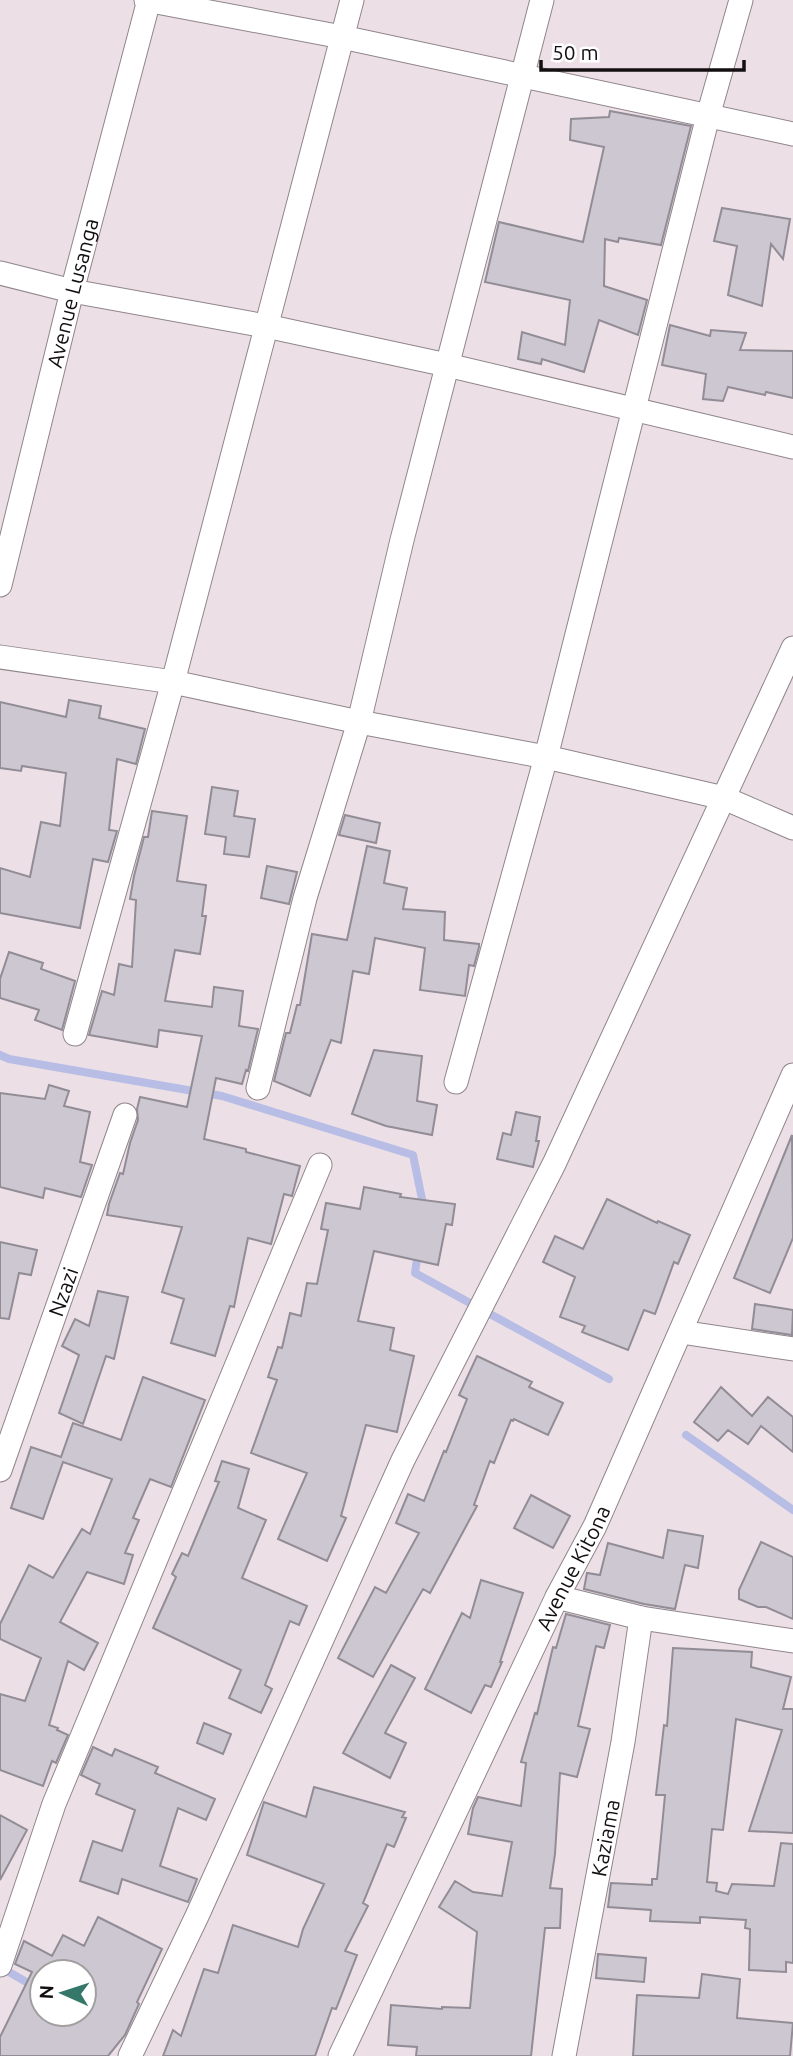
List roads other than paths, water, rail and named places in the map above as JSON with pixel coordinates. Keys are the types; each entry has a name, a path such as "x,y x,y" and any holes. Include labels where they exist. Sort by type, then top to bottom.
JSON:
{"street":[{"path":"148,0 342,37 793,134"},
{"name":"Avenue Lusanga","path":"0,585 72,291 148,0"},
{"path":"75,1034 173,682 352,0"},
{"path":"258,1088 305,898 359,722 402,540 542,0"},
{"path":"456,1082 546,757 708,116 741,0"},
{"path":"0,273 72,291 266,326 447,365 793,447"},
{"path":"130,2056 197,1916 403,1460 554,1164 793,648"},
{"path":"0,657 173,682 359,722 546,757 724,798 793,828"},
{"name":"Avenue Kitona","path":"340,2056 557,1597 595,1526 793,1074"},
{"name":"Nzazi","path":"0,1470 125,1115"},
{"path":"0,1965 54,1804 320,1166"},
{"path":"681,1332 793,1349"},
{"path":"557,1597 640,1618 793,1641"},
{"name":"Kaziama","path":"565,2056 623,1742 640,1618"}],"waterway":[{"path":"0,1055 9,1059 222,1096 413,1155 424,1209"},
{"path":"418,1252 415,1273 609,1379"},
{"path":"686,1435 793,1510"},
{"path":"2,1968 28,1983"}]}
